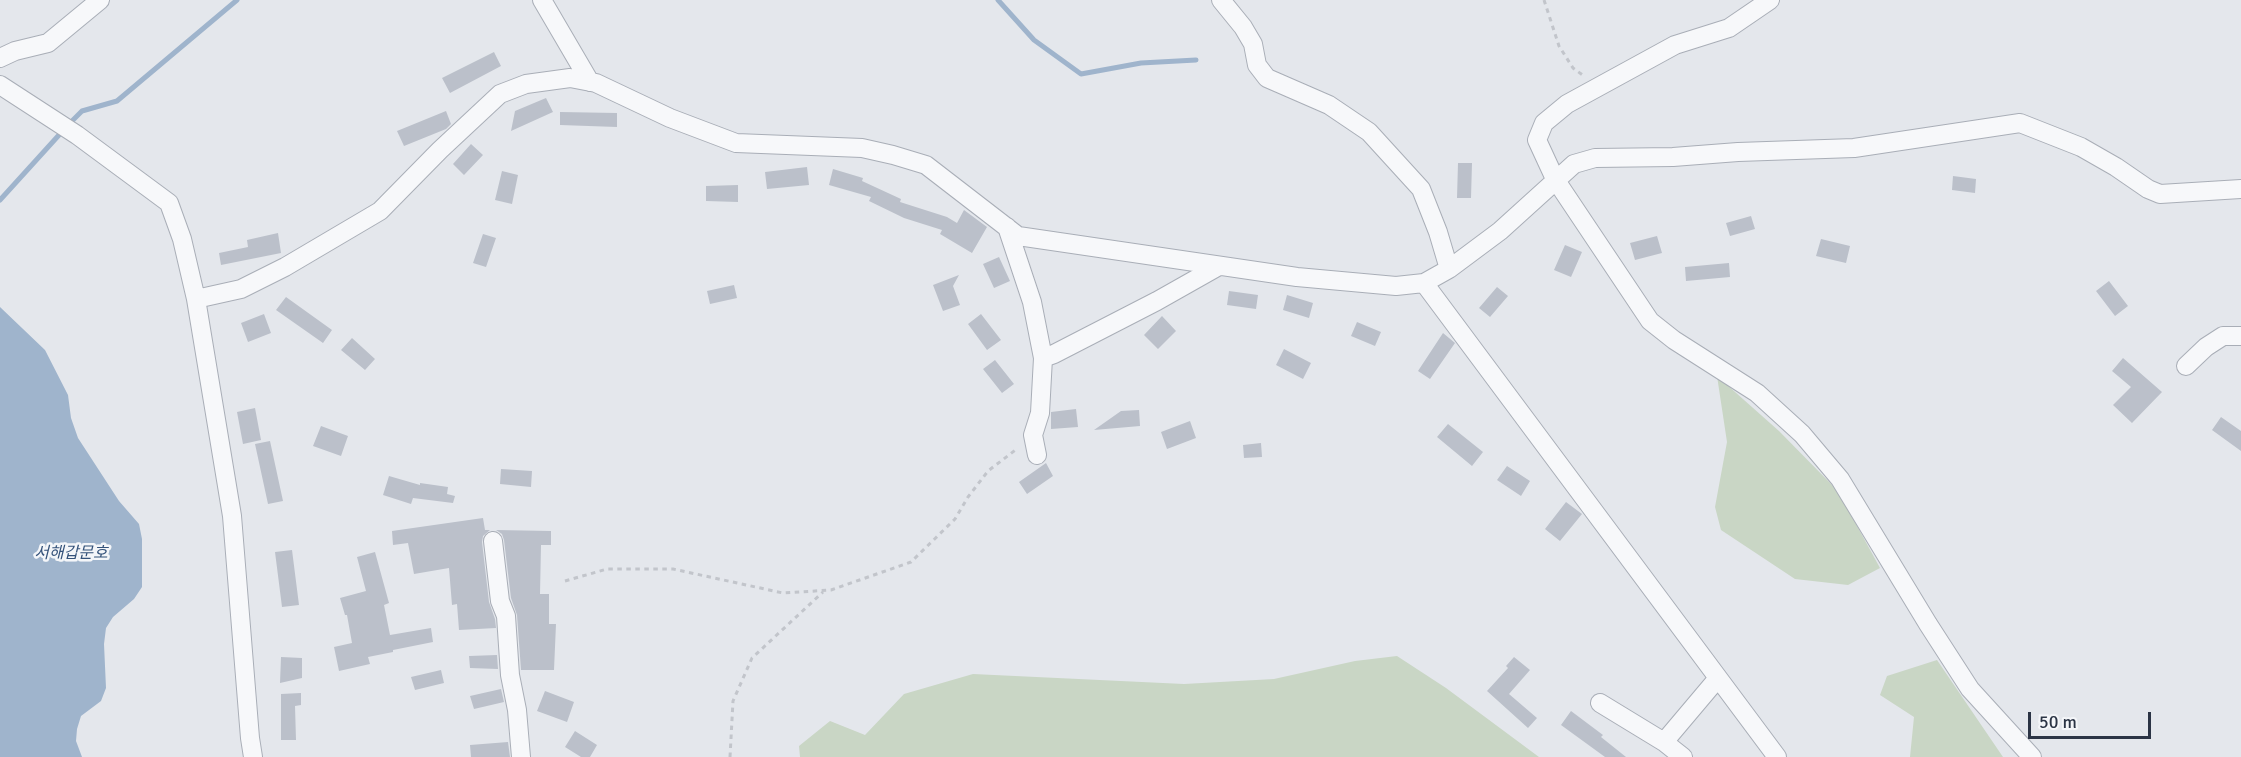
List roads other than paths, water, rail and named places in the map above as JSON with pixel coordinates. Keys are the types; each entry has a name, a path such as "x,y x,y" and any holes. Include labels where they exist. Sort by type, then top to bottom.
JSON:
{"street":[{"path":"0,58 48,43 100,0"},
{"path":"542,0 590,82"},
{"path":"1221,0 1243,27 1253,44 1257,64 1267,78 1329,105 1369,132 1421,189 1449,268"},
{"path":"1770,0 1729,28 1675,45 1567,104 1544,123 1537,140 1555,179 1650,321 1674,340 1757,393 1802,434 1840,478 1970,689 2032,757"},
{"path":"196,299 241,289 285,267 380,211 500,94 526,84 570,78 590,82 629,97 704,133 736,143 862,148 892,154 926,165 1018,236 1297,277 1385,285 1424,283 1449,268 1500,231 1574,164 1595,158 1673,157 1854,148 2020,123 2081,147 2148,189 2160,194 2241,189"},
{"path":"0,85 77,135 169,203 182,239 196,299 232,516 253,757"},
{"path":"1007,227 1032,302 1043,358 1040,413 1033,435 1037,455"},
{"path":"1043,358 1157,301 1219,266"},
{"path":"1424,283 1777,757"},
{"path":"2186,366 2206,347 2223,336 2241,336"},
{"path":"493,541 500,601 506,616 510,675 517,710 521,757"},
{"path":"1664,742 1718,678"},
{"path":"1600,703 1664,742 1683,757"}],"water":[{"name":"서해갑문호","path":"0,307 45,350 68,395 71,418 78,438 119,501 139,524 142,539 142,587 134,599 113,617 106,628 104,644 106,688 101,701 81,716 76,741 82,757 0,757"}],"waterway":[{"path":"71,122 82,111 117,101 237,0"},
{"path":"998,0 1034,40 1081,74 1141,63 1196,60"},
{"path":"0,200 59,135"}]}
